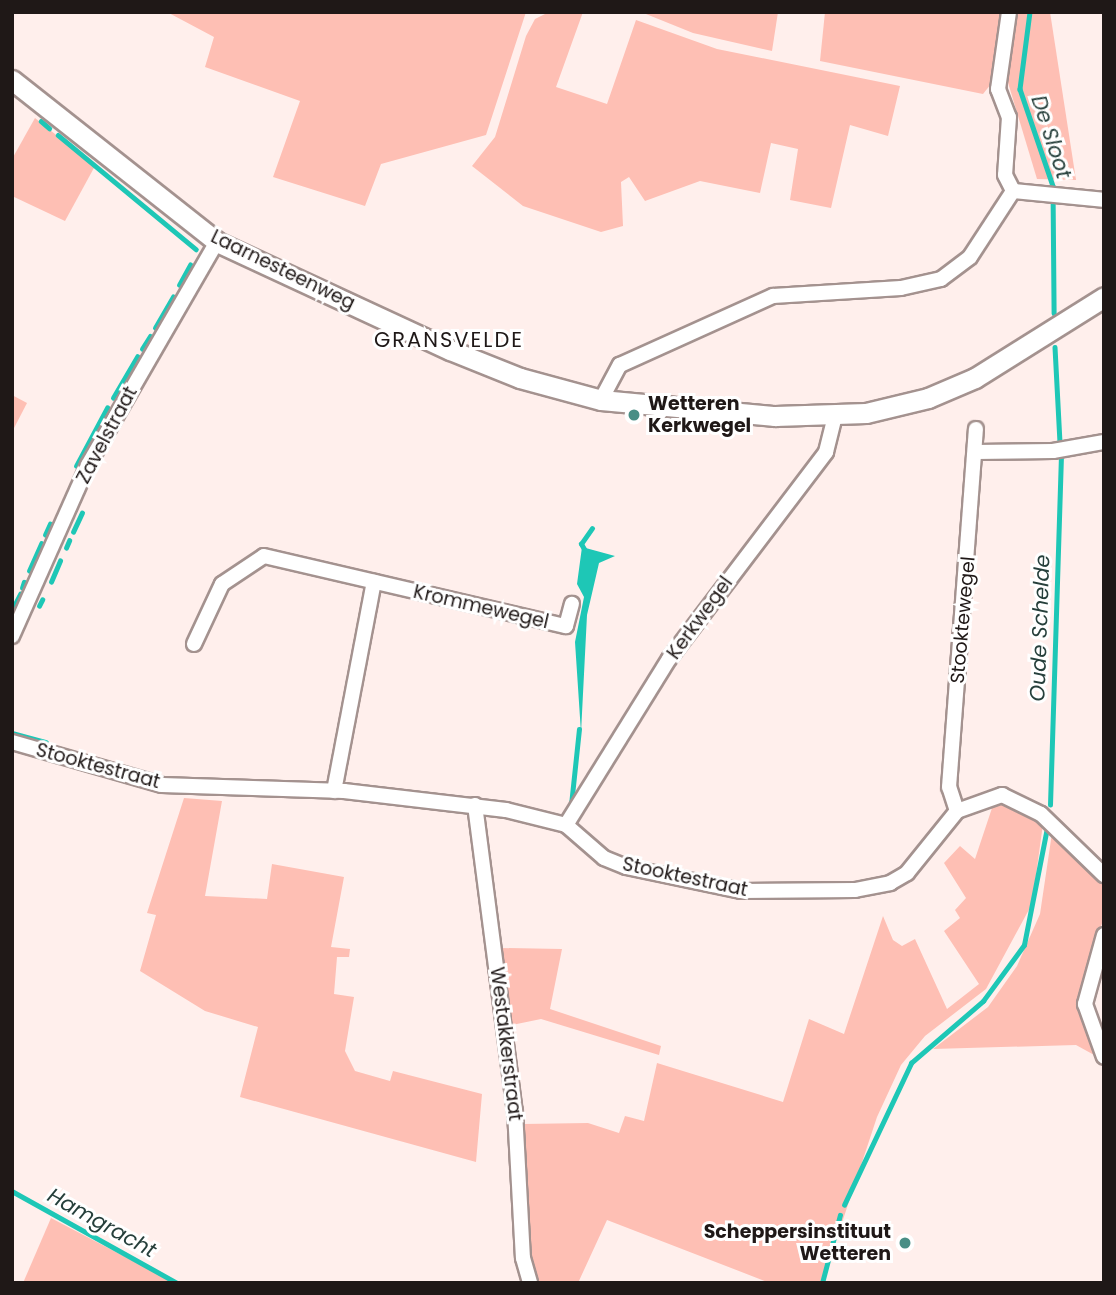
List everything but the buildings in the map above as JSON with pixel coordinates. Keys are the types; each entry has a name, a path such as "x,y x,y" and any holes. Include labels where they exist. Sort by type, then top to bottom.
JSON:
{"street":[{"path":"1009,12 998,89 1009,117 1005,175 1013,191"},
{"name":"Laarnesteenweg","path":"12,80 217,242 450,350 549,388 601,400 775,416 835,415 928,398 975,378 1104,297"},
{"path":"1013,191 1044,197 1104,200"},
{"path":"601,400 620,366 773,296 901,288 941,279 970,257 1013,191"},
{"name":"Zavelstraat","path":"12,636 88,465 217,242"},
{"name":"Kerkwegel","path":"566,825 669,659 826,452 835,415"},
{"name":"Stooktewegel","path":"957,811 949,787 976,429"},
{"path":"976,452 1070,450 1104,442"},
{"name":"Krommewegel","path":"194,643 222,584 264,556 566,626 572,604"},
{"path":"334,791 374,582"},
{"name":"Stooktestraat","path":"12,742 162,785 334,791 475,805 566,825 574,838 625,867 741,891 802,893 890,883 907,873 957,811"},
{"path":"957,811 1002,795 1041,814 1104,875"},
{"name":"Westakkerstraat","path":"475,805 515,1111 523,1258 530,1283"},
{"path":"1104,935 1085,1004 1104,1057"}],"shaded area":[{"path":"167,12 526,12 486,135 381,164 365,206 273,177 300,101 205,67 214,37"},
{"path":"549,12 583,12 556,87 607,104 636,20 717,49 900,86 888,136 850,125 831,208 790,200 798,149 771,143 760,193 700,181 645,201 629,177 621,182 623,226 601,232 523,206 472,166 495,137 526,36 535,19"},
{"path":"641,12 778,12 772,51 693,33"},
{"path":"825,12 1002,12 991,84 983,94 820,61"},
{"path":"1016,12 1050,12 1076,180 1037,179 1006,76"},
{"path":"35,118 95,166 65,221 12,196 12,159"},
{"path":"12,395 27,403 12,432"},
{"path":"184,798 222,801 205,896 267,899 272,864 344,877 331,947 350,949 349,957 337,957 334,994 354,997 345,1051 355,1071 390,1081 393,1071 482,1094 476,1162 240,1097 258,1027 205,1011 140,971 156,915 147,913"},
{"path":"994,802 1012,802 1043,824 1032,904 986,989 925,1036 901,1065 877,1117 822,1283 770,1283 607,1220 578,1283 537,1283 528,1257 523,1124 588,1123 619,1133 625,1116 644,1121 657,1063 783,1102 809,1019 844,1034 883,916 893,940 902,946 915,939 947,1009 979,984 944,931 960,918 955,910 966,898 944,863 960,846 975,859"},
{"path":"1052,833 1104,882 1104,917 1078,1000 1096,1056 1076,1045 933,1049 988,1007 1017,966 1040,914"},
{"path":"501,948 562,949 550,1009 661,1046 659,1055 541,1019 512,1025"},
{"path":"51,1218 175,1283 23,1283"}],"water":[{"path":"582,547 615,556 599,563 587,615 581,733 575,642 584,597 577,584"}],"waterway":[{"name":"De Sloot","path":"1030,12 1020,89 1053,186 1054,313"},
{"path":"41,121 49,128"},
{"path":"58,135 196,249"},
{"path":"179,285 190,265"},
{"path":"155,328 173,297"},
{"path":"142,349 150,336"},
{"name":"Oude Schelde","path":"1055,347 1060,444"},
{"path":"113,398 137,357"},
{"path":"76,466 107,408"},
{"name":"Oude Schelde","path":"1050,805 1061,453"},
{"path":"73,532 82,513"},
{"path":"45,535 50,524"},
{"path":"585,551 581,544 592,528"},
{"path":"66,548 69,541"},
{"path":"29,571 41,544"},
{"path":"51,582 60,561"},
{"path":"22,588 24,582"},
{"path":"12,610 20,594"},
{"path":"39,606 42,600"},
{"path":"571,805 579,729"},
{"path":"12,733 46,742"},
{"name":"Oude Schelde","path":"844,1205 911,1063 983,1001 1024,945 1047,828"},
{"name":"Hamgracht","path":"12,1191 177,1283"},
{"name":"Oude Schelde","path":"822,1283 840,1215"}],"place":[{"name":"Wetteren Kerkwegel","path":"634,415"},
{"name":"Scheppersinstituut Wetteren","path":"905,1243"}],"district":[{"name":"GRANSVELDE","path":"449,340"}]}
